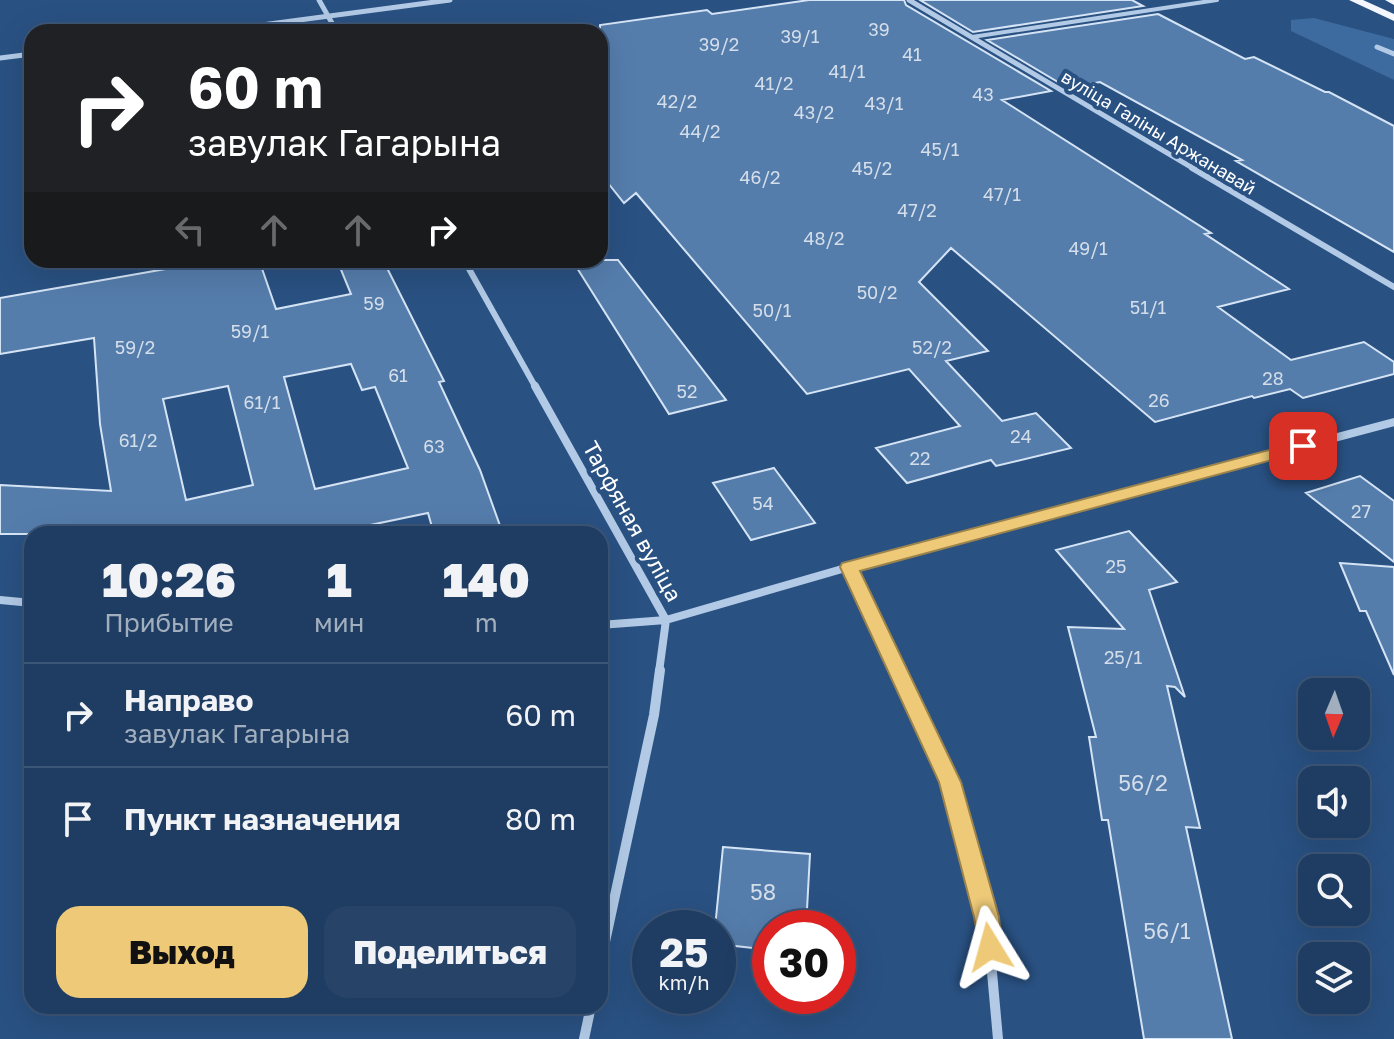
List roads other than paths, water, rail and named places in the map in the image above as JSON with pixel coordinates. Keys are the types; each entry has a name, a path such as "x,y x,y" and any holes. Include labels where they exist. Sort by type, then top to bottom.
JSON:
{"main road":[{"path":"1354,0 1394,18"}],"street":[{"path":"319,0 332,24"},
{"path":"268,24 450,0"},
{"name":"вуліца Галіны Аржанавай","path":"909,0 1394,287"},
{"path":"1377,47 1394,54"},
{"path":"0,58 24,55"},
{"name":"Тарфяная вуліца","path":"468,268 666,620 654,715 608,928"},
{"path":"608,624 666,620 849,567 1394,422"},
{"path":"849,567 950,782 987,917 998,1039"},
{"path":"0,600 24,602"},
{"path":"584,1039 589,1014"}],"lane":[{"path":"972,37 1217,0"}]}
